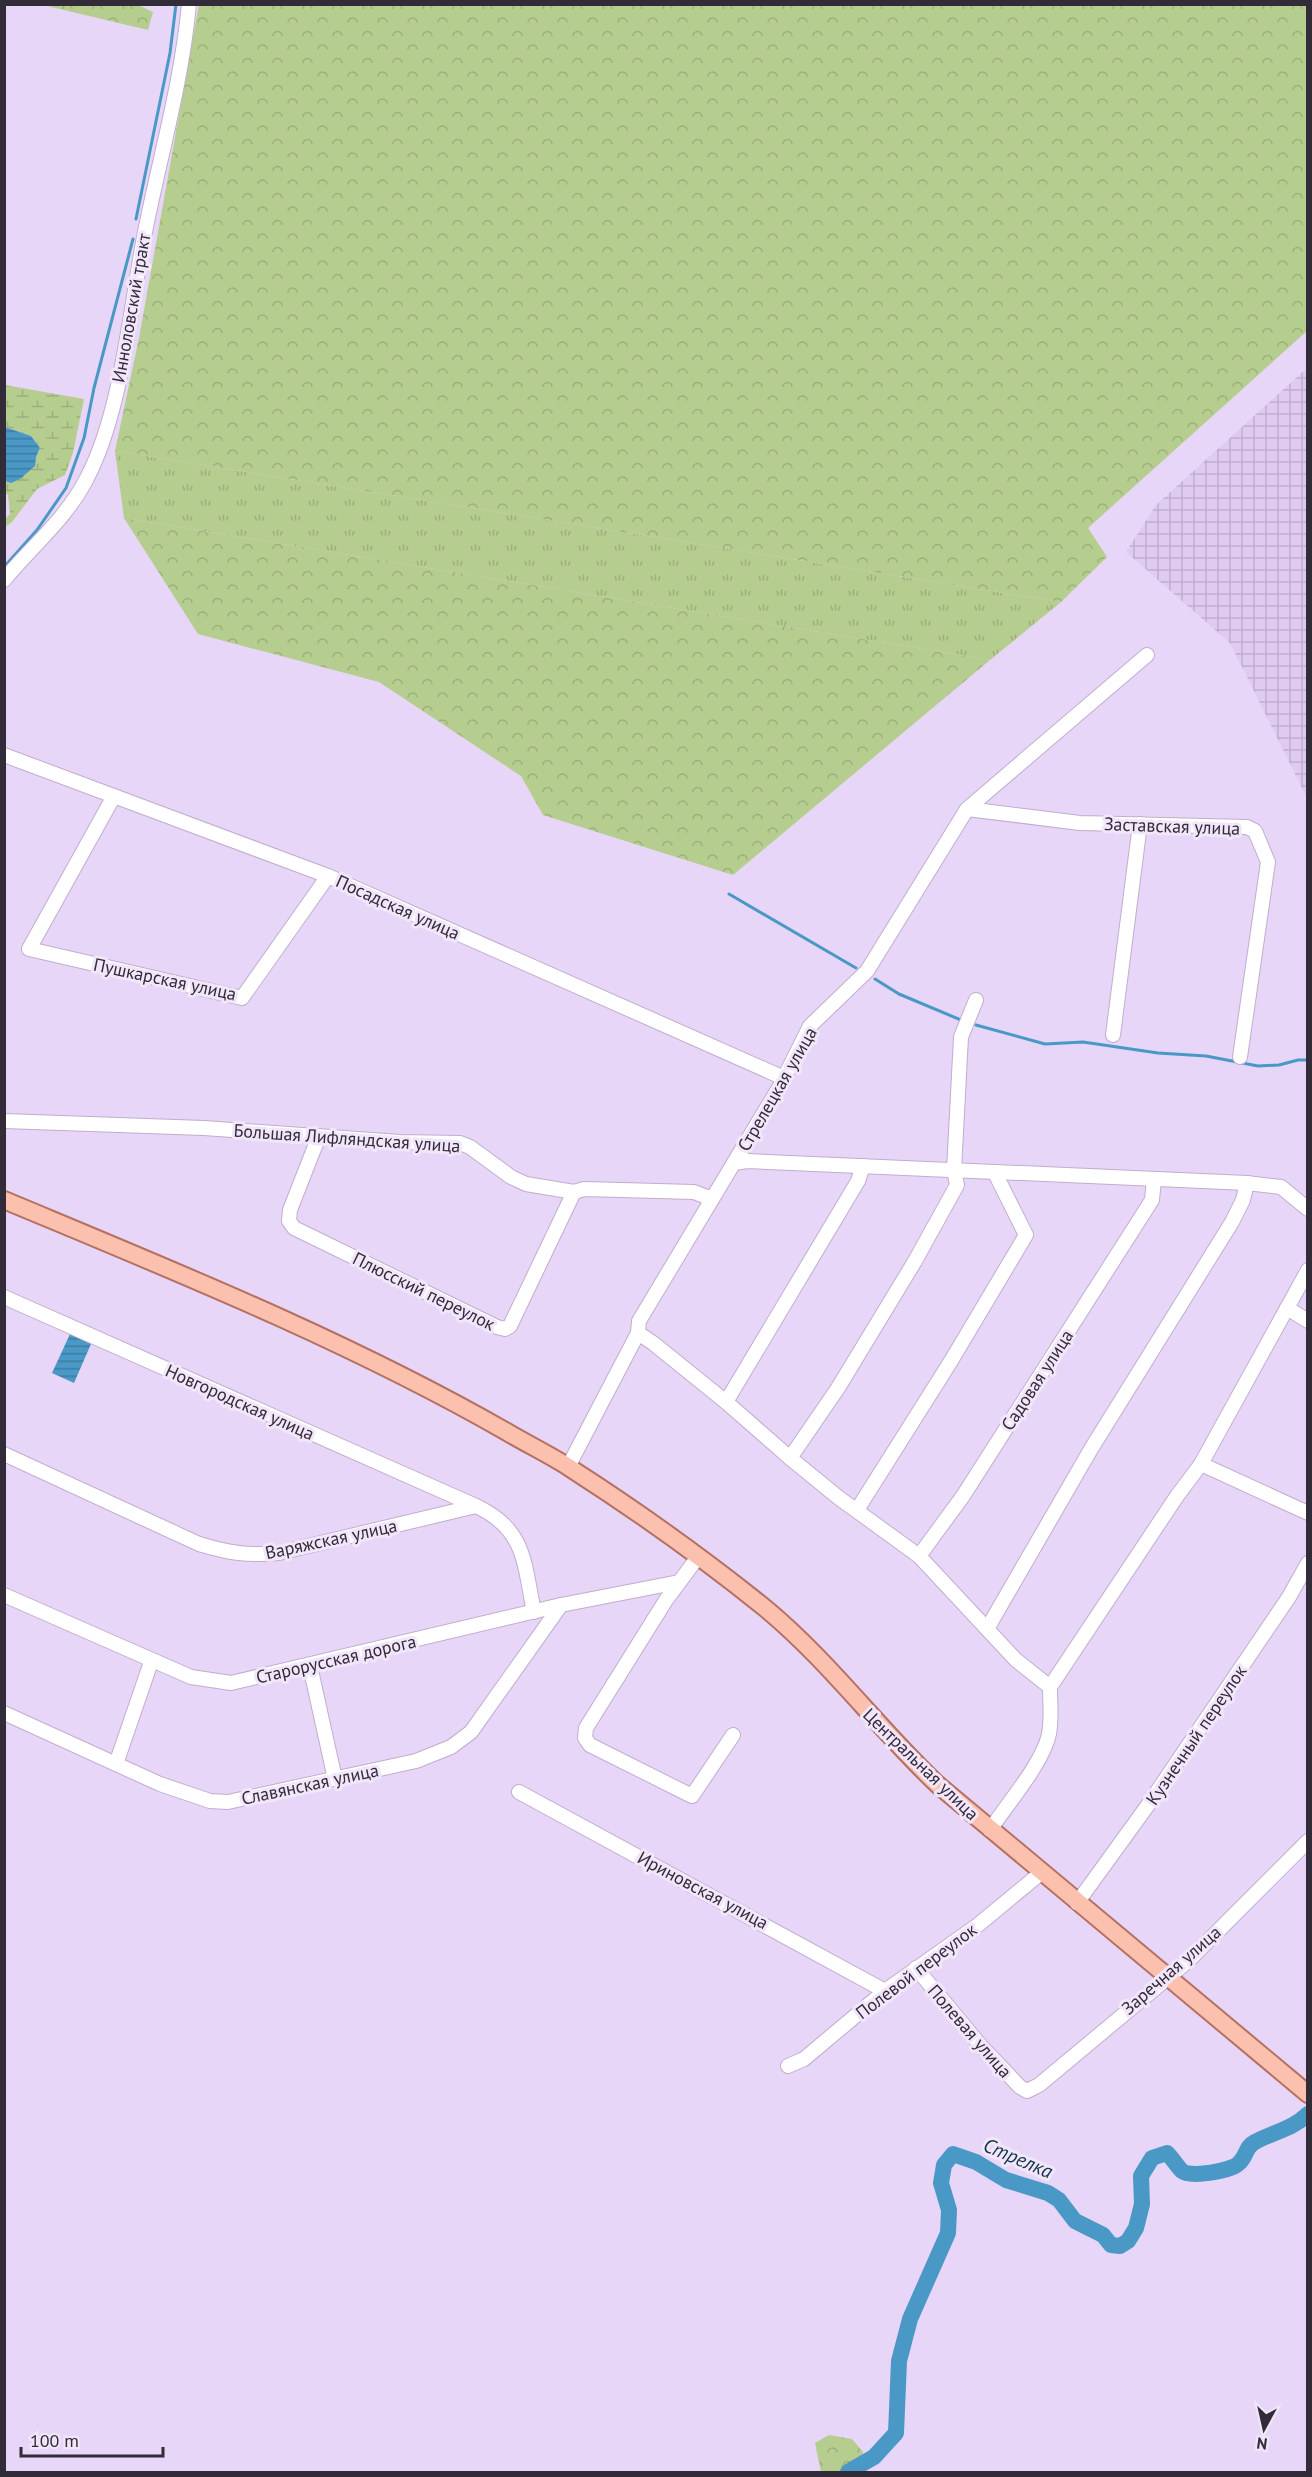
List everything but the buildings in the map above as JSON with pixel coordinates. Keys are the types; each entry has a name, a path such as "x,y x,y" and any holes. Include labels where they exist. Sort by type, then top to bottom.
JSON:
{"main road":[{"name":"Центральная улица","path":"4,1200 248,1303 357,1353 463,1407 568,1467 698,1557 768,1611 812,1651 898,1747 937,1784 1305,2092"}],"street":[{"name":"Инноловский тракт","path":"4,580 73,503 88,477 101,444 114,399 146,228 182,63 189,4"},
{"name":"Стрелецкая улица","path":"568,1467 638,1333 639,1321 735,1163 784,1078 810,1026 867,970 967,809 1147,655"},
{"name":"Посадская улица","path":"4,755 328,876 784,1078"},
{"name":"Пушкарская улица","path":"114,796 29,949 242,998 328,876"},
{"name":"Заставская улица","path":"967,809 1080,823 1247,827 1255,831 1268,862 1240,1057"},
{"path":"1113,1035 1140,824"},
{"path":"790,1458 837,1388 915,1261 957,1185 954,1170 961,1037 976,1000"},
{"name":"Большая Лифляндская улица","path":"4,1121 204,1128 399,1142 460,1143 470,1147 511,1177 526,1184 574,1192 585,1189 693,1192 712,1199"},
{"name":"Плюсский переулок","path":"319,1136 290,1210 289,1221 294,1228 505,1329 510,1326 574,1192"},
{"path":"735,1163 862,1166 1247,1183 1281,1187 1308,1209"},
{"path":"726,1402 858,1180 862,1166"},
{"path":"857,1510 951,1361 1026,1235 995,1173"},
{"name":"Садовая улица","path":"919,1556 963,1496 1152,1200 1154,1179"},
{"path":"987,1629 1091,1449 1232,1222 1243,1200 1247,1183"},
{"path":"990,1830 1039,1758 1048,1736 1050,1687 1176,1496 1201,1464 1308,1270"},
{"name":"Новгородская улица","path":"4,1297 476,1506"},
{"path":"1287,1308 1308,1321"},
{"path":"638,1333 726,1402 790,1458 919,1556 1016,1660 1050,1687"},
{"name":"Варяжская улица","path":"4,1454 199,1544 231,1554 253,1556 279,1553 476,1506"},
{"path":"1201,1464 1308,1513"},
{"path":"476,1506 491,1513 505,1524 516,1539 522,1552 534,1612"},
{"path":"698,1557 666,1600 586,1728 585,1738 590,1745 692,1796 733,1735"},
{"name":"Кузнечный переулок","path":"1077,1902 1149,1805 1288,1597 1308,1563"},
{"name":"Старорусская дорога","path":"4,1595 151,1662 190,1677 231,1683 561,1605 680,1582"},
{"name":"Славянская улица","path":"4,1713 160,1784 210,1801 228,1802 416,1761 451,1747 471,1732 561,1605"},
{"path":"116,1764 151,1662"},
{"path":"310,1666 335,1779"},
{"name":"Ириновская улица","path":"519,1792 885,1991"},
{"name":"Заречная улица","path":"1027,2091 1039,2085 1152,1988 1189,1960 1308,1841"},
{"name":"Полевой переулок","path":"788,2066 804,2059 885,1991 978,1925 1042,1872"},
{"name":"Полевая улица","path":"916,1968 981,2046 1020,2087 1027,2091"}],"shaded area":[{"path":"1307,368 1307,798 1230,643 1126,552 1156,505"}],"green space":[{"path":"199,4 1307,5 1307,331 1088,528 1107,557 1061,602 115,451 139,338"},
{"path":"43,5 138,5 153,12 148,30"},
{"path":"5,385 84,399 73,453 65,475 37,489 12,522 5,527 5,519 10,514 5,481 11,483 36,457 40,448 31,436 5,427"},
{"path":"115,451 1061,602 990,660 124,518"},
{"path":"124,518 990,660 733,875 543,815 521,776 379,682 198,634"},
{"path":"829,2435 852,2439 863,2452 860,2472 821,2472 815,2443"}],"water":[{"path":"5,427 31,436 40,448 35,466 20,479 11,483 5,481"},
{"path":"70,1334 91,1344 74,1383 52,1373"}],"waterway":[{"path":"136,219 170,53 176,4"},
{"path":"4,567 37,530 66,488 84,438 94,388 133,239"},
{"path":"729,894 856,968"},
{"path":"875,979 899,994 961,1020"},
{"path":"976,1025 1045,1044 1083,1042 1158,1053 1206,1056 1258,1066 1308,1060"},
{"name":"Стрелка","path":"848,2472 874,2457 896,2433 899,2361 910,2319 948,2233 949,2210 941,2183 944,2165 953,2154 976,2162 1006,2180 1048,2193 1059,2200 1075,2221 1103,2235 1111,2245 1120,2246 1128,2241 1136,2228 1142,2204 1141,2176 1152,2158 1167,2153 1186,2173 1202,2174 1228,2169 1239,2163 1252,2144 1289,2127 1308,2114"}]}
